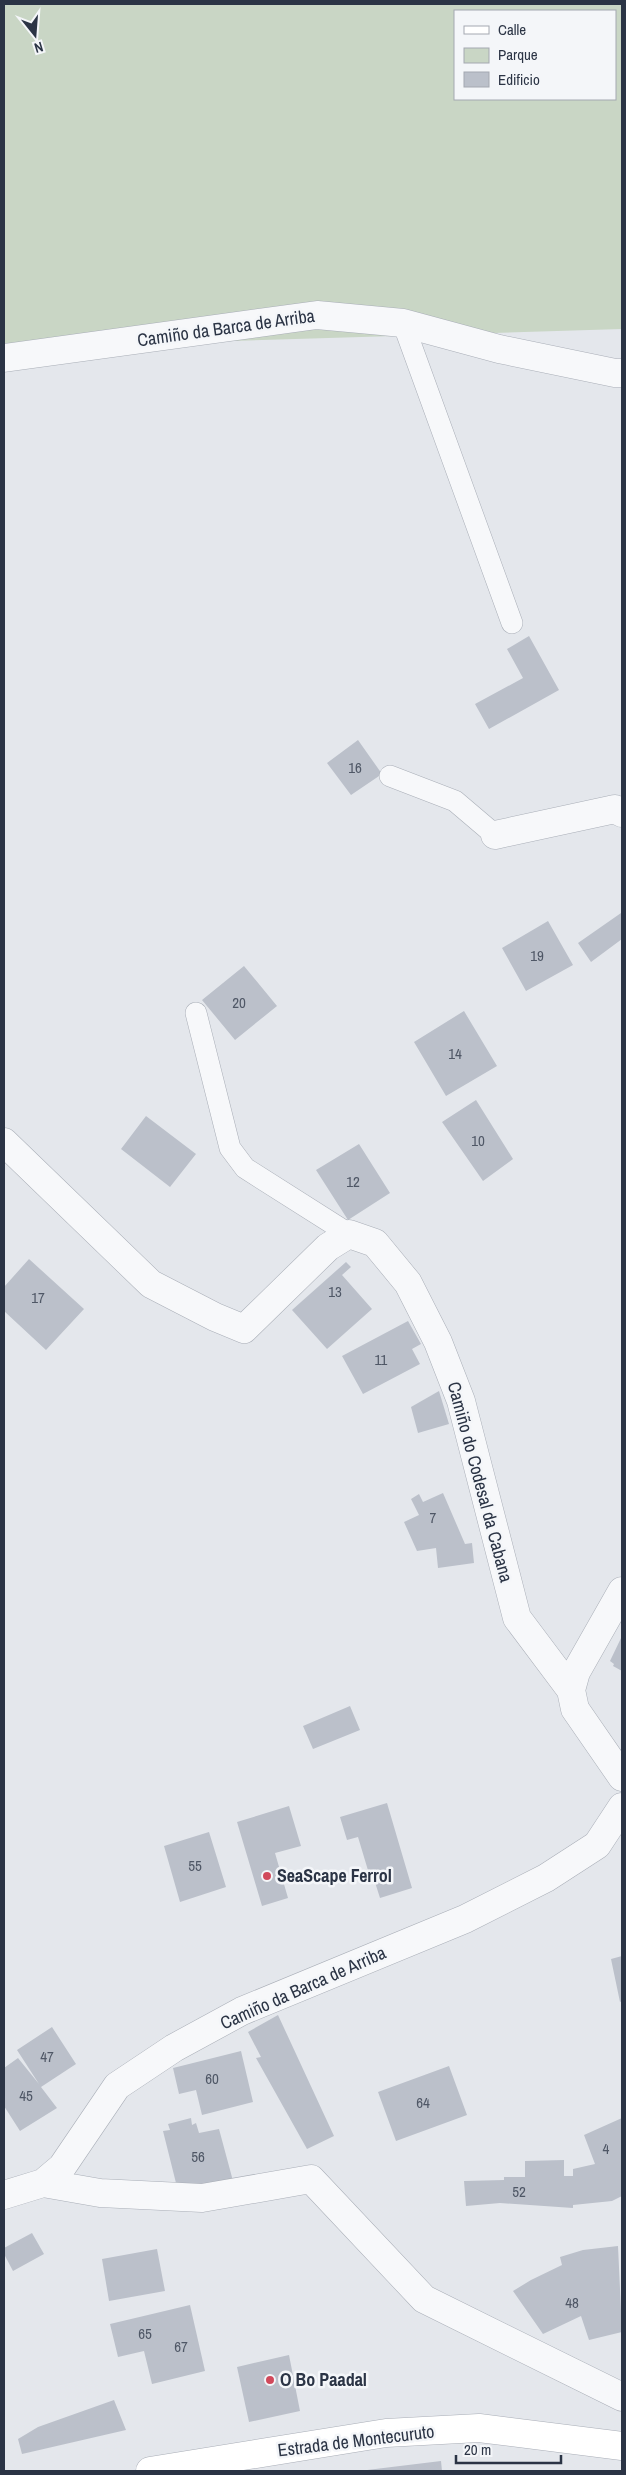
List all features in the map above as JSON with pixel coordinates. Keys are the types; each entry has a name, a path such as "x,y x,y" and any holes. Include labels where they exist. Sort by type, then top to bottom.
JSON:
{"main road":[{"name":"Estrada de Montecuruto","path":"150,2471 386,2434 479,2428 622,2446"}],"street":[{"name":"Camiño da Barca de Arriba","path":"4,358 318,315 404,323 499,349 622,373"},
{"path":"495,835 615,809 622,813"},
{"path":"4,1142 152,1284 215,1317 244,1329 328,1247 349,1234"},
{"name":"Camiño do Codesal da Cabana","path":"349,1234 375,1243 408,1283 438,1342 462,1401 516,1618 571,1690"},
{"path":"622,1590 576,1672 571,1690 575,1709 622,1777"},
{"name":"Camiño da Barca de Arriba","path":"4,2195 43,2183 62,2167 118,2086 174,2048 242,2011 465,1919 546,1878 597,1845 618,1816 622,1806"},
{"path":"43,2183 100,2193 202,2198 311,2179 424,2299 622,2398"}],"lane":[{"path":"404,323 512,623"},
{"path":"390,776 455,801 495,835"},
{"path":"196,1013 230,1148 245,1168 349,1234"}],"green space":[{"path":"4,4 622,4 622,329 99,345 4,351"}],"building":[{"path":"529,636 559,690 489,729 475,704 523,678 507,649"},
{"path":"358,740 382,774 351,795 327,763"},
{"path":"621,913 622,939 591,962 578,943"},
{"path":"548,921 573,965 526,991 502,948"},
{"path":"244,966 277,1006 235,1040 202,1000"},
{"path":"464,1011 497,1066 446,1096 414,1042"},
{"path":"476,1100 513,1159 483,1181 442,1122"},
{"path":"146,1116 196,1154 170,1187 121,1149"},
{"path":"359,1144 390,1193 348,1220 316,1170"},
{"path":"29,1259 84,1309 46,1350 4,1311 4,1287"},
{"path":"346,1262 351,1267 342,1275 372,1309 327,1349 292,1310"},
{"path":"408,1321 421,1344 412,1349 420,1364 363,1394 342,1356"},
{"path":"439,1391 449,1424 418,1433 411,1407"},
{"path":"443,1493 465,1544 472,1543 474,1563 438,1568 436,1548 417,1551 404,1522 419,1515 411,1499 419,1494 423,1502"},
{"path":"622,1636 622,1671 613,1666 614,1664 610,1661"},
{"path":"350,1706 360,1730 313,1749 303,1726"},
{"path":"387,1803 412,1888 380,1898 373,1876 370,1877 358,1837 347,1840 340,1817"},
{"name":"SeaScape Ferrol","path":"289,1806 301,1846 275,1853 288,1898 262,1906 237,1822"},
{"path":"209,1832 226,1887 180,1902 164,1846"},
{"path":"622,1956 622,2001 620,2002 611,1959"},
{"path":"278,2015 334,2136 307,2149 256,2058 261,2057 248,2032"},
{"path":"52,2027 76,2064 41,2087 57,2108 20,2131 4,2106 4,2068 18,2058 39,2084 17,2050"},
{"path":"241,2051 253,2102 202,2115 196,2090 179,2094 173,2068"},
{"path":"449,2066 467,2115 396,2141 378,2092"},
{"path":"191,2118 192,2125 196,2123 199,2133 219,2129 233,2181 177,2187 163,2131 170,2130 168,2124"},
{"path":"622,2118 622,2196 612,2201 573,2205 573,2208 500,2203 466,2206 464,2181 504,2180 504,2177 525,2177 525,2161 564,2160 564,2176 573,2176 573,2169 595,2164 584,2135"},
{"path":"32,2233 44,2254 13,2271 4,2254 4,2248"},
{"path":"618,2246 622,2332 589,2340 581,2316 543,2334 513,2291 562,2265 560,2257 583,2250"},
{"path":"157,2249 165,2291 109,2301 102,2259"},
{"path":"190,2305 205,2371 152,2384 144,2351 118,2357 110,2324"},
{"path":"289,2355 300,2411 249,2422 237,2367"},
{"path":"114,2400 126,2430 22,2454 18,2439 38,2427"},
{"path":"441,2461 442,2471 367,2471 367,2470"}],"place":[{"name":"SeaScape Ferrol","path":"267,1876"},
{"name":"O Bo Paadal","path":"270,2380"}]}
